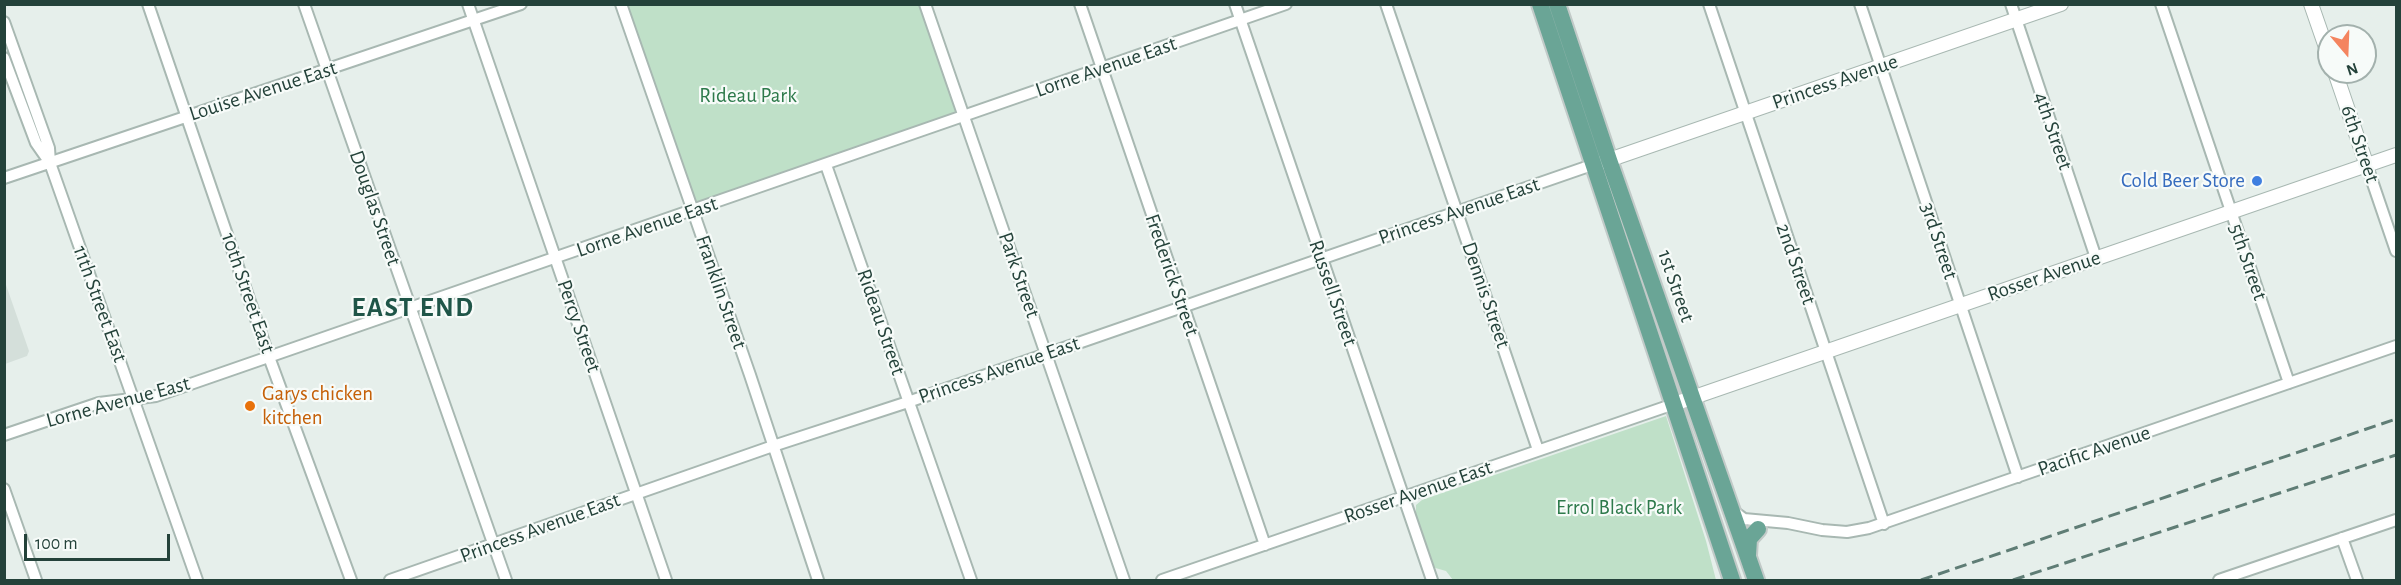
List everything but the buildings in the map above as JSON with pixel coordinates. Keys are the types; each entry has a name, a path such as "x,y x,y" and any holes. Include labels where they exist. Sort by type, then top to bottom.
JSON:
{"main road":[{"name":"1st Street","path":"1540,4 1592,165 1692,454 1732,580"},
{"name":"1st Street","path":"1557,4 1691,398 1756,580"},
{"path":"1692,454 1710,489 1725,530 1739,535"},
{"path":"1749,562 1747,551 1749,539 1758,530"}],"street":[{"name":"10th Street East","path":"148,4 269,357 351,580"},
{"name":"Douglas Street","path":"304,4 506,580"},
{"name":"Percy Street","path":"468,4 666,580"},
{"name":"Louise Avenue East","path":"4,178 521,4"},
{"name":"Franklin Street","path":"621,4 818,580"},
{"name":"Park Street","path":"925,4 1124,580"},
{"name":"Frederick Street","path":"1080,4 1265,545"},
{"name":"Russell Street","path":"1234,4 1432,580"},
{"name":"Lorne Avenue East","path":"4,435 99,403 150,398 1286,4"},
{"name":"Dennis Street","path":"1386,4 1538,450"},
{"name":"2nd Street","path":"1709,4 1884,524"},
{"name":"3rd Street","path":"1860,4 2018,477"},
{"name":"4th Street","path":"2011,4 2096,258"},
{"name":"Princess Avenue","path":"1609,160 2061,4"},
{"name":"5th Street","path":"2161,4 2289,383"},
{"path":"2312,4 2319,24"},
{"name":"11th Street East","path":"4,22 49,148 50,163"},
{"name":"11th Street East","path":"4,58 36,143 50,163 197,580"},
{"name":"6th Street","path":"2339,84 2397,251"},
{"name":"Rosser Avenue","path":"1674,404 2397,155"},
{"name":"Princess Avenue East","path":"390,580 773,446 908,402 1609,160"},
{"name":"Rideau Street","path":"826,165 970,580"},
{"name":"Pacific Avenue","path":"1728,504 1736,515 1744,519 1788,523 1834,532 1859,530 1884,524 2397,346"},
{"name":"Rosser Avenue East","path":"1162,580 1674,404"},
{"path":"4,489 36,580"},
{"path":"2219,580 2397,520"},
{"name":"Pacific Avenue","path":"1739,535 1788,523"},
{"path":"2342,538 2357,580"}],"shaded area":[{"path":"5,282 29,351 27,356 5,364"}],"green space":[{"name":"Rideau Park","path":"621,5 925,5 963,117 692,211"},
{"name":"Errol Black Park","path":"1666,416 1706,541 1716,580 1453,580 1446,571 1432,567 1416,517 1416,505 1422,500"}],"railway":[{"path":"1921,580 2396,419"},
{"path":"2013,580 2396,455"}],"place":[{"name":"Cold Beer Store","path":"2257,181"},
{"name":"Garys chicken kitchen","path":"250,406"}],"district":[{"name":"EAST END","path":"413,308"}]}
